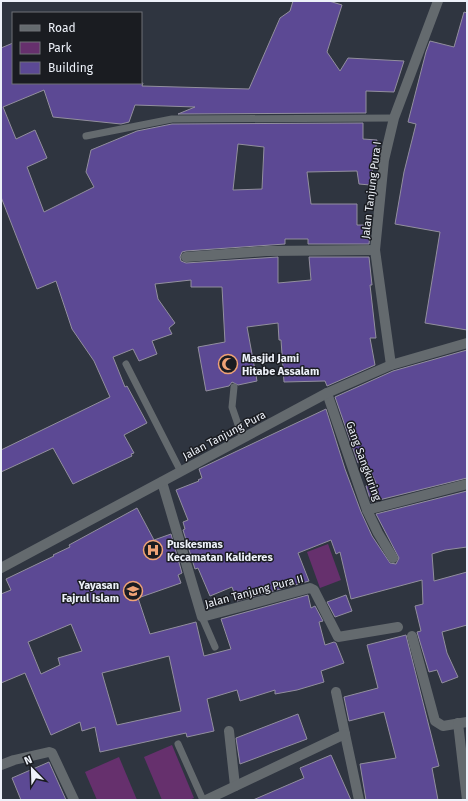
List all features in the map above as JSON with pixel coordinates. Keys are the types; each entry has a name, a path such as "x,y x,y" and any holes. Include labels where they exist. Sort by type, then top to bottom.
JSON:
{"street":[{"name":"Jalan Tanjung Pura I","path":"391,365 375,250 384,160 394,118 438,1"},
{"path":"186,257 266,251 375,250"},
{"name":"Jalan Tanjung Pura","path":"1,568 327,393 391,365 467,343"},
{"name":"Gang Sangkuring","path":"327,393 368,510 467,484"},
{"name":"Jalan Tanjung Pura II","path":"162,482 202,617 310,588 314,590 338,637 398,627"},
{"path":"368,510 378,533 393,558"},
{"path":"412,636 435,720 443,726 462,723 467,800"},
{"path":"336,692 359,800"},
{"path":"229,731 235,786"},
{"path":"206,800 345,734"},
{"path":"1,765 14,760 49,752 52,753 74,800"}],"lane":[{"path":"86,136 172,119 394,118"},
{"path":"126,364 181,472"},
{"path":"234,387 232,407 242,439"},
{"path":"202,617 215,647"},
{"path":"178,744 203,800"}],"green space":[{"path":"328,544 341,580 320,588 307,552"},
{"path":"172,745 194,798 189,800 162,800 144,757"},
{"path":"119,757 137,800 97,800 85,772"}],"building":[{"path":"293,1 329,1 342,5 327,52 340,71 348,58 404,61 394,92 366,91 366,113 178,114 195,107 135,105 129,122 121,124 53,117 44,90 3,107 16,139 35,130 47,158 27,167 44,212 94,187 86,172 91,150 137,131 172,124 363,123 363,139 377,140 370,185 359,184 357,171 307,172 311,204 357,204 357,225 371,225 369,244 308,244 308,239 285,239 285,244 186,251 182,252 180,257 181,261 186,263 278,257 278,283 311,280 309,257 369,257 372,285 370,285 376,338 370,338 375,365 327,386 325,381 284,382 281,340 279,340 278,323 247,327 257,381 238,385 232,382 229,386 206,391 198,347 225,342 222,287 191,287 191,280 155,284 158,299 175,323 169,328 172,334 152,341 157,354 139,361 133,349 113,357 125,387 127,386 147,423 124,435 134,453 131,454 132,456 73,484 53,448 1,472 1,450 110,397 94,361 72,329 56,281 37,289 1,197 1,48 12,43 12,84 143,83 142,86 249,89 280,18 290,11","holes":["238,144 264,147 262,189 233,190"]},
{"path":"464,12 467,13 467,330 425,323 440,232 395,224 404,172 416,124 408,122 426,52 430,41 454,47"},
{"path":"467,350 467,478 371,502 366,486 376,483 365,459 358,463 335,397 393,371"},
{"path":"326,409 345,469 361,512 372,536 390,563 396,564 399,558 376,514 467,491 467,547 445,550 432,554 434,581 467,572 467,625 442,632 447,653 458,677 442,683 437,670 429,672 417,632 421,631 415,606 423,604 422,580 351,599 340,552 336,554 331,540 298,553 309,581 237,601 232,587 210,596 198,568 195,569 183,530 185,529 183,522 188,520 176,490 199,481 198,480 202,478 199,469"},
{"path":"137,508 154,540 171,534 182,573 178,575 181,583 138,598 150,634 196,622 204,656 231,649 221,619 308,595 311,608 315,606 323,621 319,622 325,645 334,642 336,643 344,663 321,671 324,682 297,690 275,694 275,690 240,701 237,690 207,699 214,731 187,737 186,733 100,752 95,727 82,731 80,722 51,735 25,673 1,683 1,594 11,590 6,579 54,556 53,555 70,547 69,545","holes":["71,624 82,651 58,658 60,665 41,674 28,642","169,656 181,711 117,725 102,673"]},
{"path":"346,595 352,611 335,617 327,602"},
{"path":"406,635 439,766 432,768 438,800 366,800 360,764 396,758 384,712 349,721 344,697 378,688 367,645"},
{"path":"298,714 307,739 240,764 236,738"},
{"path":"331,755 351,800 253,800 304,778 300,768"},
{"path":"49,762 66,800 21,800 12,778"}],"place":[{"name":"Masjid Jami Hitabe Assalam","path":"228,364"},
{"name":"Puskesmas Kecamatan Kalideres","path":"153,550"},
{"name":"Yayasan Fajrul Islam","path":"133,591"}]}
